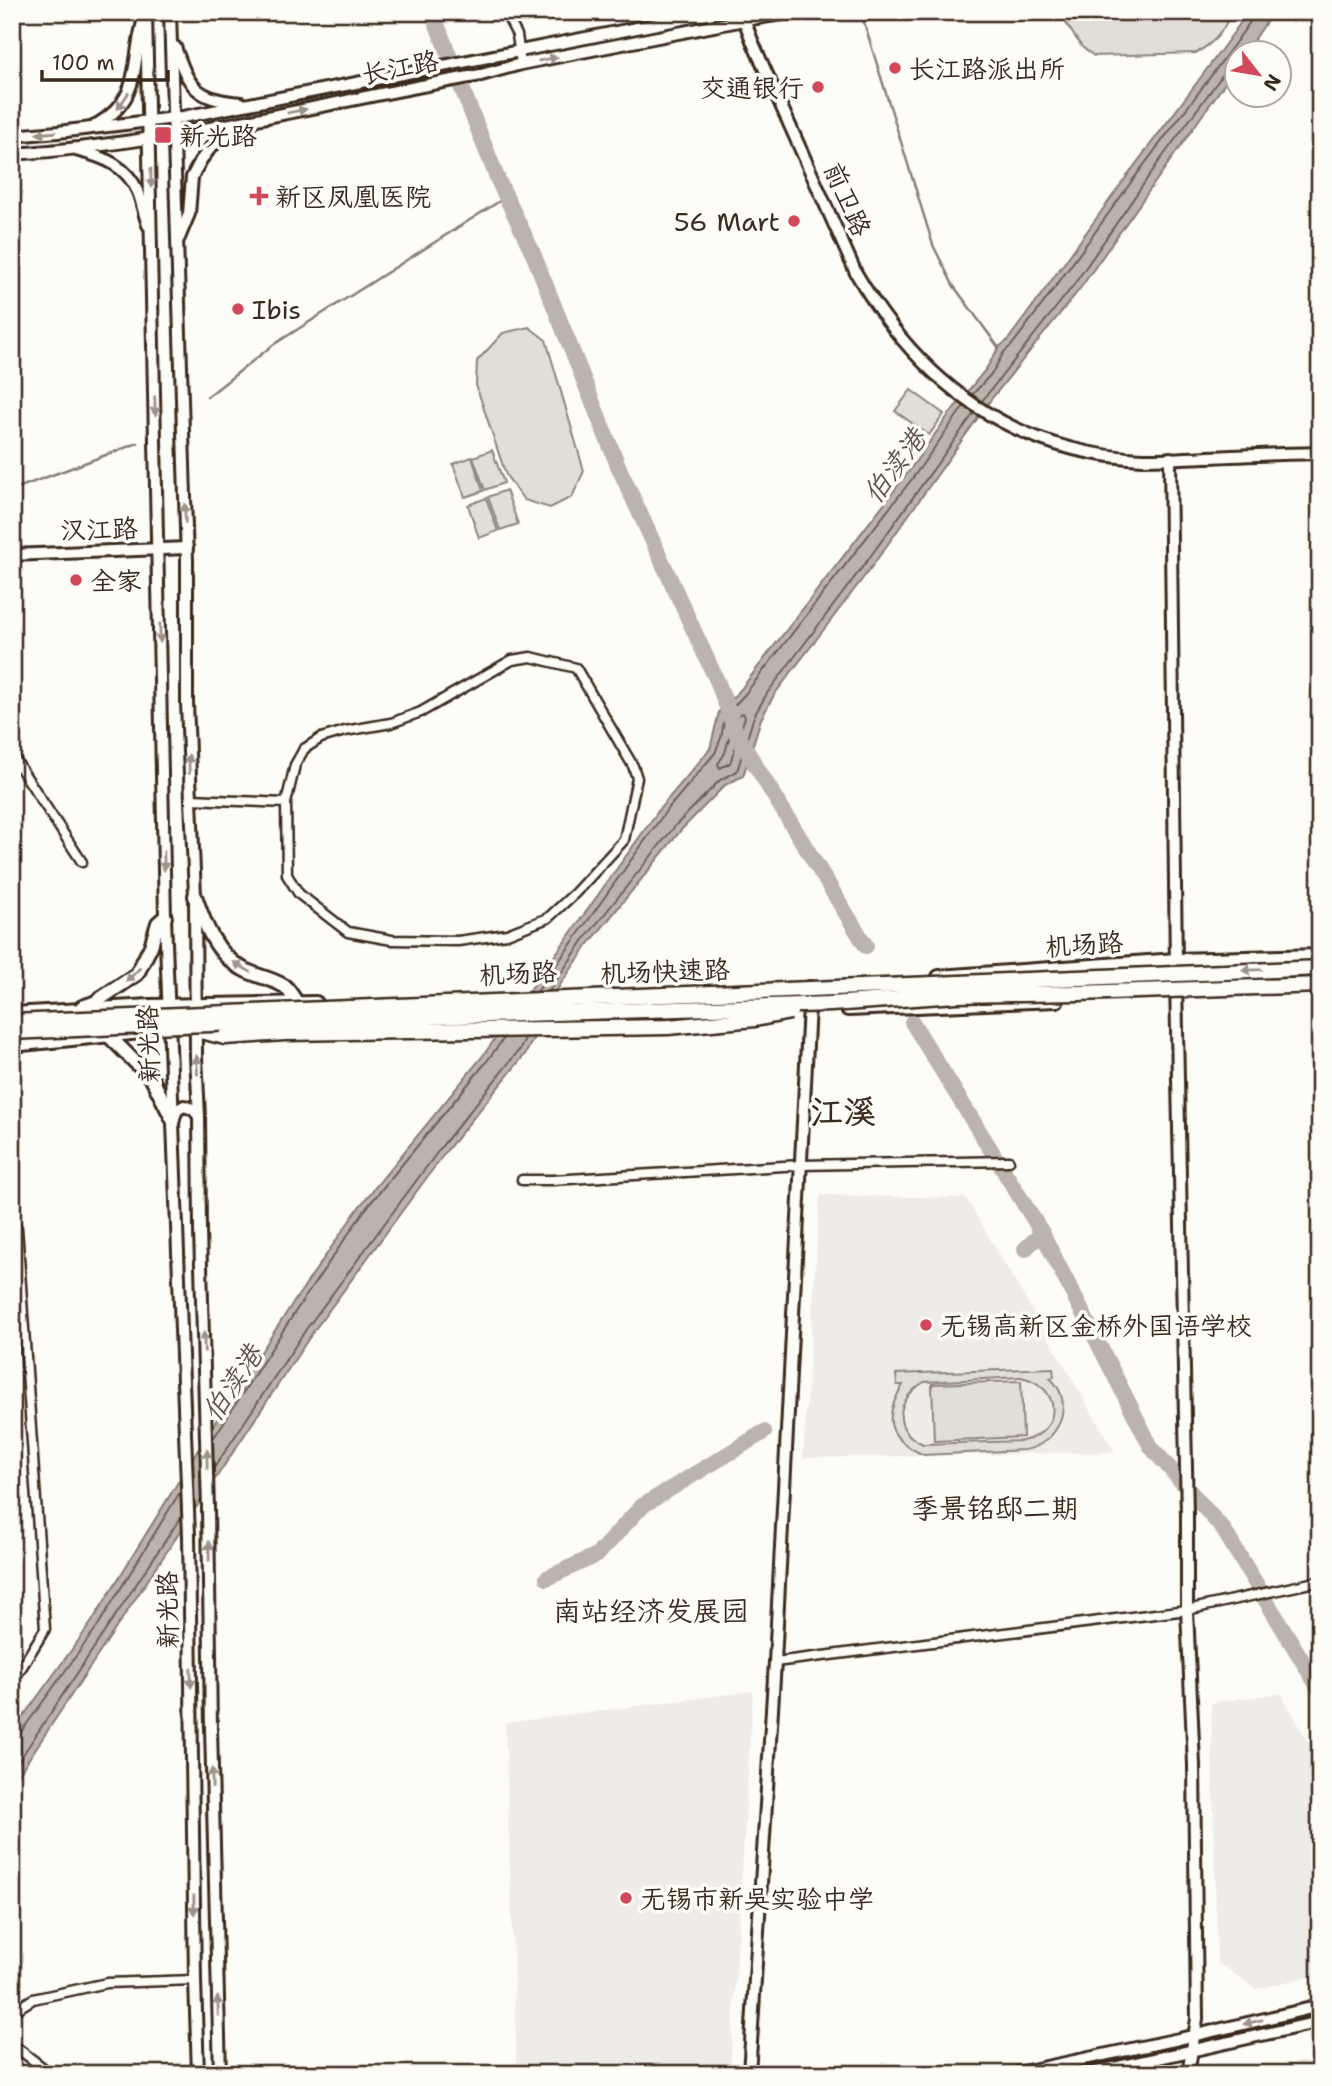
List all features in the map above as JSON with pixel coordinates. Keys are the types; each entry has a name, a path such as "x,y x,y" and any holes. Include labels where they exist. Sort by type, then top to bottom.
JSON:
{"highway":[{"name":"机场快速路","path":"12,1022 1320,968"},
{"name":"机场快速路","path":"12,1032 831,1004 956,995 1320,985"},
{"path":"196,1030 225,1037 668,1027 755,1019 831,1004"}],"main road":[{"name":"新光路","path":"146,12 165,917 189,1536 198,2074"},
{"path":"89,129 109,118 132,88 136,46 146,12"},
{"name":"新光路","path":"170,12 187,548 187,703 195,896 200,1231 220,2074"},
{"name":"长江路","path":"12,136 174,119 718,12"},
{"name":"长江路","path":"12,154 72,150 174,135 481,75 743,16 795,12"},
{"name":"前卫路","path":"743,16 856,273 896,333 918,359 946,384 1005,423 1049,442 1094,453 1144,458 1320,453"},
{"path":"171,35 183,71 188,82 195,88 211,97 237,103 254,103"},
{"path":"177,243 189,214 192,177 201,160 212,146 224,137 259,118"},
{"path":"72,150 109,160 130,178 138,193 151,233"},
{"path":"1170,458 1176,995 1187,1610 1194,1765 1197,2019 1188,2074"},
{"name":"汉江路","path":"12,555 187,548"},
{"path":"195,896 205,924 227,958 241,968 286,987 297,1003"},
{"path":"69,1012 94,1003 136,974 151,946 158,923 165,917"},
{"name":"机场路","path":"12,1014 196,1005 810,987 1176,960 1320,956"},
{"path":"748,2074 775,1662 810,987"},
{"name":"机场路","path":"12,1045 170,1031 746,1017 809,1011 1320,990"},
{"path":"109,1036 152,1079 173,1120"},
{"path":"173,1120 177,1110 184,1106 193,1109 200,1116"},
{"path":"1013,2074 1320,2006"},
{"path":"1087,2074 1320,2022"}],"street":[{"path":"505,12 517,36 521,64"},
{"path":"531,657 576,668 633,766 637,778 624,841 548,918 507,934 458,941 392,940 348,932 299,894 287,875 286,803 295,765 303,749 321,738 345,730 391,723 421,712 512,660 531,657"},
{"path":"12,755 82,862"},
{"path":"191,799 286,803"},
{"path":"523,1180 552,1181 801,1165 1009,1161"},
{"path":"12,1228 17,1227 45,1629 12,1683"},
{"path":"775,1662 1187,1610 1320,1581"},
{"path":"12,2012 33,1999 107,1983 195,1980"},
{"path":"12,2044 51,2074"}],"shaded area":[{"path":"1064,12 1231,12 1218,36 1196,53 1094,56 1082,47 1063,19"},
{"path":"529,327 546,340 584,471 572,497 550,508 524,500 506,475 476,385 477,361 503,333"},
{"path":"911,390 944,414 929,435 895,411"},
{"path":"492,450 504,483 485,490 473,457"},
{"path":"472,457 483,491 465,497 453,464"},
{"path":"506,490 518,524 500,530 488,497"},
{"path":"486,498 498,531 479,538 468,505"},
{"name":"无锡高新区金桥外国语学校","path":"820,1195 966,1198 1115,1452 803,1458"},
{"path":"1053,1368 1054,1377 1050,1378 1058,1388 1063,1410 1055,1431 1047,1440 1025,1450 924,1455 902,1442 892,1426 892,1408 903,1385 897,1385 896,1374","holes":["1021,1377 1035,1382 1050,1399 1053,1409 1051,1419 1036,1436 1022,1441 923,1444 912,1438 902,1422 903,1405 924,1382"]},
{"path":"1021,1381 1023,1437 934,1441 932,1384"},
{"name":"无锡市新吴实验中学","path":"753,1691 730,2074 517,2074 505,1723"},
{"path":"1281,1693 1320,1763 1320,1974 1256,1989 1217,1962 1211,1703"}],"water":[{"path":"1248,12 1273,12 1255,38 1229,38"},
{"path":"1224,45 1224,84 1079,290 992,398 873,565 774,695 761,719 743,776 725,785 681,830 588,945 560,985 526,1053 447,1150 313,1332 12,1784 12,1732 91,1623 219,1416 359,1207 482,1057 661,807 710,749 719,712 741,689 906,475"}],"waterway":[{"path":"432,12 498,180 532,251 619,468 718,683 737,735 866,946"},
{"path":"862,16 933,245 953,285 999,348"},
{"path":"207,397 273,345 506,197"},
{"path":"12,490 138,443"},
{"path":"912,1022 1042,1233 1151,1447 1223,1529 1320,1690"},
{"path":"1025,1249 1042,1233"},
{"path":"547,1578 597,1555 642,1506 764,1432"}],"place":[{"name":"长江路派出所","path":"895,68"},
{"name":"交通银行","path":"818,87"},
{"name":"新光路","path":"163,135"},
{"name":"新区凤凰医院","path":"259,196"},
{"name":"56 Mart","path":"794,221"},
{"name":"Ibis","path":"238,309"},
{"name":"全家","path":"76,580"},
{"name":"无锡高新区金桥外国语学校","path":"926,1325"},
{"name":"无锡市新吴实验中学","path":"626,1898"}],"district":[{"name":"江溪","path":"843,1111"},
{"name":"季景铭邸二期","path":"995,1508"},
{"name":"南站经济发展园","path":"651,1611"}],"water label":[{"name":"伯渎港","path":"894,466"},
{"name":"伯渎港","path":"232,1383"}]}
